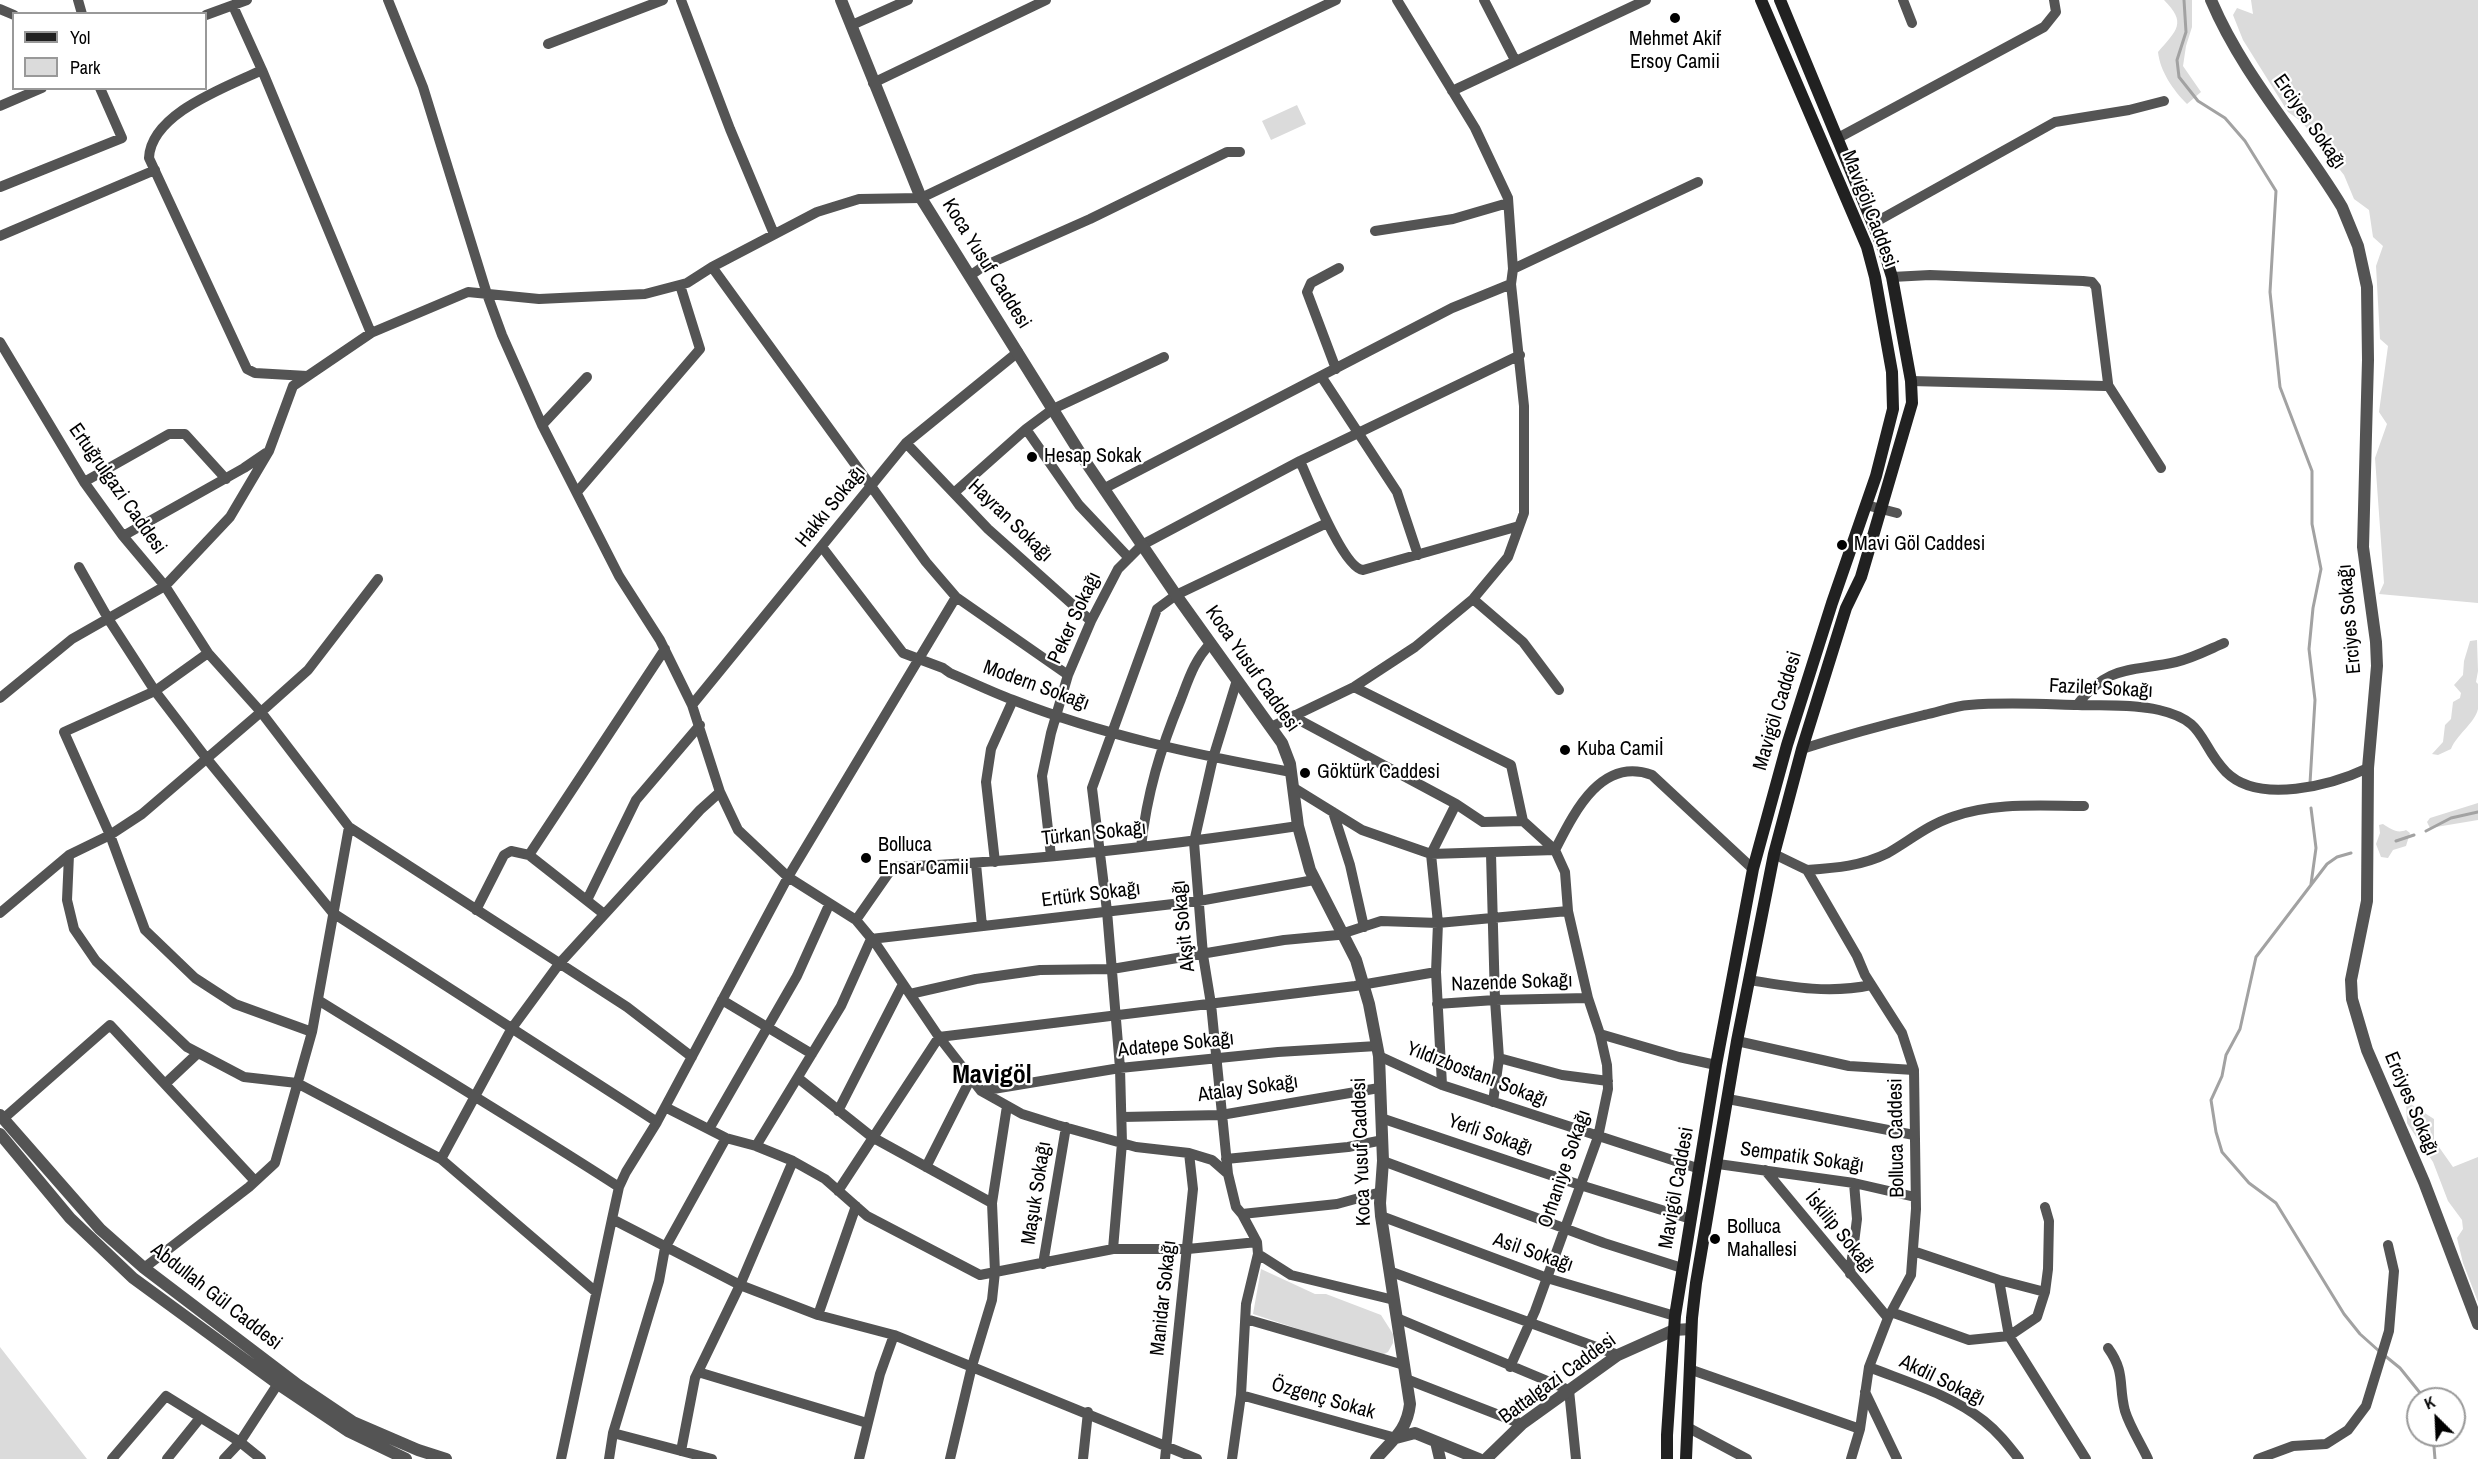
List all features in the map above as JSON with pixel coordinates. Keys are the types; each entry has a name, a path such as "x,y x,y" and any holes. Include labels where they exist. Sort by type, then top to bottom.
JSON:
{"main road":[{"name":"Mavigöl Caddesi","path":"1667,1459 1675,1316 1716,1065 1753,869 1787,745 1866,505 1888,430 1894,392 1875,277 1859,229 1761,0"},
{"name":"Mavigöl Caddesi","path":"1686,1459 1691,1329 1696,1283 1718,1164 1737,1041 1774,854 1802,749 1846,608 1861,577 1910,414 1911,381 1892,277 1874,223 1780,0"}],"street":[{"path":"207,15 247,0"},
{"path":"388,0 423,87 487,294 542,425 619,576 665,649 692,705 720,792 738,830 788,877 856,921 939,1037 981,1091 1007,1106 1066,1127 1136,1147 1189,1153 1212,1160 1228,1174"},
{"path":"548,44 663,0"},
{"path":"681,0 730,129 774,234"},
{"name":"Koca Yusuf Caddesi","path":"841,0 921,198 1053,409 1142,545 1282,743 1291,772 1298,826 1310,870 1356,960 1369,1004 1378,1051 1383,1140 1382,1216 1410,1404 1408,1419"},
{"path":"852,25 908,0"},
{"path":"873,83 1046,0"},
{"path":"0,698 72,639 109,620 165,586 230,517 269,450 293,386 371,333 468,292 539,299 645,294 687,283 712,267 817,212 859,199 921,198 1336,0"},
{"path":"1271,727 1353,687 1415,646 1473,598 1508,557 1524,513 1524,406 1511,284 1513,269 1508,202 1475,128 1397,0"},
{"path":"1484,0 1515,60"},
{"path":"1452,91 1646,0"},
{"path":"1903,0 1912,23"},
{"path":"1839,138 2044,27 2056,12 2054,0"},
{"name":"Erciyes Sokağı","path":"2211,0 2250,70 2342,207 2353,231 2363,266 2368,316 2363,547 2376,642 2377,666 2368,768 2367,901 2352,971 2352,999 2367,1050 2424,1182 2478,1324"},
{"path":"233,6 262,70 371,333"},
{"path":"262,70 181,110 170,120 150,146 149,158 248,369 255,373 307,376"},
{"path":"0,106 37,90"},
{"path":"0,187 123,138 101,90"},
{"path":"1874,223 2055,122 2129,110 2164,101"},
{"path":"971,275 984,266 1090,219 1227,152 1240,152"},
{"path":"0,236 154,170"},
{"path":"1513,269 1698,182"},
{"path":"1375,231 1453,219 1508,202"},
{"path":"712,267 926,562 956,597 1068,675"},
{"path":"1336,369 1307,292 1311,283 1339,268"},
{"path":"1892,277 1930,275 2092,282 2096,287 2108,385 2161,468"},
{"path":"1105,488 1452,308 1511,284"},
{"path":"576,492 700,350 680,285"},
{"name":"Ertuğrulgazi Caddesi","path":"0,342 84,482 123,536 165,586 208,653 261,712 349,827 627,1007 692,1057"},
{"name":"Hakkı Sokağı","path":"692,705 906,443 1018,352"},
{"name":"Peker Sokağı","path":"1050,856 1042,776 1056,715 1068,675 1091,621 1118,569 1142,545 1300,461 1520,355"},
{"path":"955,492 1026,429 1053,409 1164,357"},
{"path":"1321,376 1397,492 1418,555"},
{"path":"542,425 587,377"},
{"path":"1911,381 2108,385"},
{"path":"1026,429 1079,505 1129,558"},
{"path":"84,482 169,434 185,434 226,479"},
{"name":"Hayran Sokağı","path":"906,443 955,492 987,529 1091,621"},
{"path":"123,536 226,479 269,450"},
{"path":"1300,461 1327,523 1357,570 1519,526"},
{"path":"1866,505 1897,513"},
{"path":"1113,1249 1122,1143 1120,1068 1107,911 1092,788 1155,611 1176,595 1327,523"},
{"name":"Modern Sokağı","path":"822,547 903,653 920,658 1013,700 1056,715 1162,746 1291,772"},
{"path":"79,567 109,620 155,691 207,759 333,913 657,1122"},
{"path":"0,913 69,855 111,835 142,814 261,712 308,670 378,579"},
{"path":"561,1459 612,1219 626,1172 666,1107 788,877 956,597"},
{"path":"1473,598 1523,642 1560,690"},
{"path":"1141,847 1146,806 1162,746 1198,655 1211,643"},
{"path":"2077,705 2096,683 2109,676 2180,661 2224,643"},
{"path":"529,855 665,649"},
{"path":"208,653 155,691 64,732 111,835 146,930 195,978 234,1004 312,1032"},
{"name":"Akşit Sokağı","path":"1237,680 1213,758 1194,842 1203,955 1211,1004 1228,1174 1236,1207 1257,1242"},
{"path":"1353,687 1511,765 1522,821 1555,850"},
{"path":"995,862 986,782 991,749 1013,700"},
{"name":"Fazilet Sokağı","path":"1802,749 1853,732 1966,705 2035,703 2158,710 2188,720 2196,726 2226,772 2238,782 2255,789 2314,786 2351,776 2368,768"},
{"path":"1295,715 1303,722 1456,804 1483,822 1522,821"},
{"path":"587,900 636,800 700,725"},
{"path":"1555,850 1574,814 1598,783 1619,773 1639,771 1652,775 1753,869"},
{"path":"1294,788 1362,830 1431,854 1491,854 1555,850"},
{"path":"441,1160 512,1028 559,964 700,810 720,792"},
{"path":"1442,1085 1436,972 1438,923 1431,854 1456,804"},
{"path":"1774,854 1808,870 1843,868 1861,864 1888,853 1935,824 1966,812 2011,807 2084,806"},
{"path":"1334,812 1350,865 1364,927"},
{"name":"Türkan Sokağı","path":"856,921 893,867 976,864 1194,842 1298,826"},
{"path":"144,1268 255,1181 275,1162 312,1032 349,827"},
{"name":"Orhaniye Sokağı","path":"1510,1367 1530,1322 1598,1137 1607,1102 1608,1081 1600,1034 1588,998 1568,911 1565,872 1555,850"},
{"path":"476,910 504,855 512,851 529,855 604,914"},
{"path":"1491,854 1499,1058 1493,1102"},
{"path":"69,855 67,900 74,929 96,961 187,1047 244,1077 297,1083 441,1160 596,1292"},
{"path":"976,864 982,926"},
{"name":"Bolluca Caddesi","path":"1808,870 1871,985 1902,1033 1914,1070 1916,1197 1911,1275 1889,1315 1869,1367 1860,1429 1851,1459"},
{"name":"Ertürk Sokağı","path":"871,939 1199,901 1314,880"},
{"path":"709,1129 797,976 829,904"},
{"path":"906,989 1040,970 1112,969 1284,940 1342,934 1381,921 1438,923 1568,911"},
{"path":"756,1146 841,1006 871,939"},
{"path":"838,1191 939,1037 1363,985 1436,972"},
{"path":"1749,980 1827,990 1871,985"},
{"path":"838,1111 906,989"},
{"name":"Nazende Sokağı","path":"1437,1004 1588,998"},
{"path":"318,1000 474,1097 527,1127 620,1187"},
{"path":"723,1000 812,1054"},
{"path":"2,1117 110,1025 255,1181"},
{"path":"1600,1034 1679,1057 1716,1065"},
{"path":"1737,1041 1849,1066 1914,1070"},
{"name":"Adatepe Sokağı","path":"981,1091 1120,1068 1278,1052 1378,1051"},
{"name":"Yıldızbostanı Sokağı","path":"1378,1051 1442,1085 1700,1169"},
{"path":"165,1084 198,1053"},
{"path":"1499,1058 1562,1075 1608,1081"},
{"path":"798,1078 872,1137 992,1203"},
{"path":"926,1167 971,1078"},
{"name":"Atalay Sokağı","path":"1122,1117 1221,1115 1379,1088"},
{"path":"1728,1099 1914,1135"},
{"path":"950,1459 972,1366 992,1300 995,1272 992,1203 1007,1106"},
{"path":"666,1107 726,1138 756,1146 793,1161 825,1179 867,1216 980,1275 1113,1249 1188,1249 1257,1242 1258,1254 1246,1304 1241,1395 1232,1459"},
{"name":"Abdullah Gül Caddesi","path":"2,1117 70,1218 133,1278 281,1379 353,1422 418,1450 446,1459"},
{"name":"Yerli Sokağı","path":"1381,1118 1580,1185 1691,1219"},
{"name":"Maşuk Sokağı","path":"1043,1264 1066,1127"},
{"name":"Abdullah Gül Caddesi","path":"0,1134 144,1268 281,1379 348,1431 406,1459"},
{"path":"609,1459 613,1433 659,1281 664,1248 726,1138"},
{"path":"1226,1159 1348,1147 1383,1140"},
{"name":"Manidar Sokağı","path":"1166,1453 1193,1189 1189,1153"},
{"path":"681,1451 698,1372 740,1285 793,1161"},
{"path":"1383,1161 1604,1243 1682,1268"},
{"name":"Sempatik Sokağı","path":"1718,1164 1854,1183 1916,1197"},
{"name":"İskilip Sokağı","path":"1766,1170 1850,1274 1889,1315"},
{"path":"1850,1274 1857,1219 1854,1183"},
{"path":"1242,1214 1337,1204 1381,1192"},
{"path":"818,1315 856,1206"},
{"path":"1889,1315 1969,1340 2009,1336 2037,1317 2045,1292 2048,1269 2049,1221 2045,1208"},
{"name":"Asil Sokağı","path":"1382,1216 1546,1278 1675,1316"},
{"path":"612,1219 664,1248 740,1285 818,1315 894,1335 1088,1412 1166,1453 1197,1459"},
{"path":"2258,1459 2293,1446 2326,1444 2348,1430 2366,1406 2389,1331 2394,1271 2388,1245"},
{"path":"1913,1251 1998,1280 2045,1292"},
{"path":"1258,1254 1291,1275 1394,1300"},
{"path":"1389,1271 1618,1355"},
{"path":"1998,1280 2009,1336 2086,1459"},
{"path":"1397,1318 1569,1390 1576,1459"},
{"path":"1246,1319 1404,1365"},
{"name":"Battalgazi Caddesi","path":"1486,1459 1522,1424 1618,1355 1674,1330 1691,1329"},
{"path":"860,1459 880,1374 894,1335"},
{"path":"2108,1348 2117,1361 2121,1373 2126,1412 2148,1459"},
{"name":"Akdil Sokağı","path":"1869,1367 1947,1399 1982,1419 1998,1433 2019,1459"},
{"path":"1689,1369 1860,1429"},
{"path":"698,1372 867,1423"},
{"path":"224,1459 240,1442 281,1379"},
{"path":"1406,1379 1522,1424"},
{"path":"1865,1391 1897,1459"},
{"name":"Özgenç Sokak","path":"1241,1395 1396,1438"},
{"path":"112,1459 166,1396 240,1442 261,1459"},
{"path":"1083,1459 1088,1412"},
{"path":"167,1459 200,1418"},
{"path":"1408,1419 1415,1433"},
{"path":"1376,1459 1396,1438 1408,1419"},
{"path":"1687,1427 1747,1459"},
{"path":"613,1433 712,1459"},
{"path":"1396,1438 1415,1433 1479,1459"},
{"path":"1436,1442 1440,1459"}],"green space":[{"path":"2164,0 2192,0 2192,27 2183,66 2201,92 2187,104 2168,80 2159,59 2158,52 2177,26 2175,15"},
{"path":"2251,0 2478,0 2478,603 2379,594 2384,583 2375,458 2387,424 2379,412 2388,346 2380,339 2376,266 2383,246 2373,237 2369,210 2354,199 2344,175 2302,122 2288,112 2243,40 2233,15 2237,8 2253,14"},
{"path":"1297,105 1306,124 1271,140 1262,121"},
{"path":"2477,640 2478,709 2451,749 2438,755 2432,754 2443,742 2445,725 2451,719 2453,702 2460,698 2461,693 2454,685 2463,675 2464,661 2470,641"},
{"path":"2478,803 2478,820 2430,828 2427,822 2430,818"},
{"path":"2383,824 2394,830 2406,830 2410,833 2406,846 2393,850 2388,858 2381,857 2376,844 2380,833 2379,825"},
{"path":"2406,1101 2434,1119 2434,1140 2453,1167 2478,1157 2478,1302 2463,1263 2457,1238 2463,1229 2462,1220 2448,1201 2433,1162 2407,1123"},
{"path":"1261,1269 1315,1294 1326,1294 1381,1315 1393,1334 1393,1343 1388,1352 1380,1356 1253,1314"},
{"path":"0,1347 87,1459 0,1459"}],"waterway":[{"path":"2184,0 2186,32 2177,60 2179,77 2198,101 2225,118 2245,141 2276,191 2270,292 2280,387 2312,471 2312,524 2321,569 2313,608 2309,649 2315,700 2310,783"},
{"path":"2311,808 2316,848 2311,884"},
{"path":"2426,831 2451,818 2478,812"},
{"path":"2396,841 2414,835"},
{"path":"2351,853 2337,857 2327,864 2256,957 2240,1029 2226,1055 2222,1076 2211,1100 2222,1152 2249,1183 2276,1203 2344,1314 2360,1334 2379,1351"},
{"path":"2384,1355 2400,1368 2415,1387"},
{"path":"2434,1447 2435,1459"}],"place":[{"name":"Mehmet Akif Ersoy Camii","path":"1675,18"},
{"name":"Hesap Sokak","path":"1032,457"},
{"name":"Mavi Göl Caddesi","path":"1842,545"},
{"name":"Kuba Camiİ","path":"1565,750"},
{"name":"Göktürk Caddesi","path":"1305,773"},
{"name":"Bolluca Ensar Camii","path":"866,858"},
{"name":"Bolluca Mahallesi","path":"1715,1239"}],"district":[{"name":"Mavigöl","path":"992,1076"}]}
